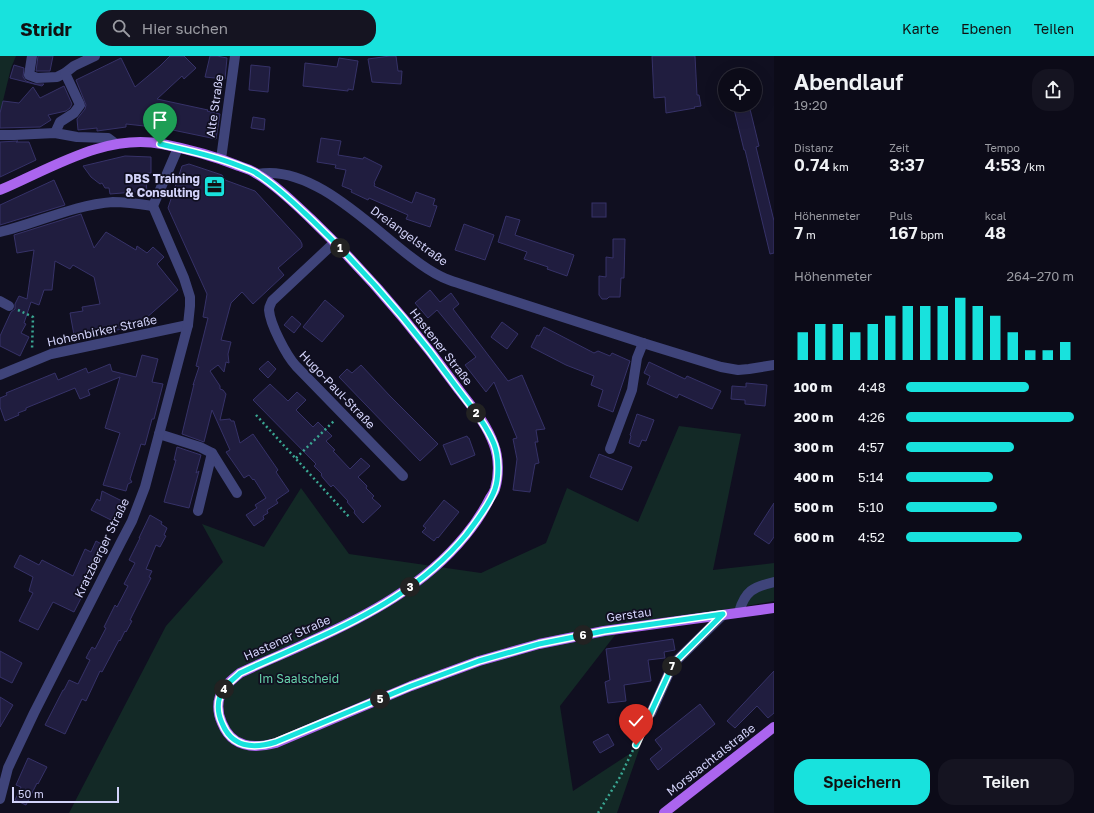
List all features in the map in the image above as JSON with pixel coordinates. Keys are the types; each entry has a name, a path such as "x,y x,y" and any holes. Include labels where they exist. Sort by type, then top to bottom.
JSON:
{"main road":[{"name":"Hastener Straße","path":"0,190 82,153 116,144 138,142 160,144 221,159 258,174 280,190 334,242 387,299 442,366 484,424 495,447 498,466 495,489 473,526 455,548 431,571 411,587 388,602 352,622 240,673 226,686 220,696 218,709 219,717 230,738 240,744 253,747 264,746 282,740 418,683 479,661 539,644"},
{"name":"Gerstau","path":"539,644 604,631 774,608"},
{"name":"Morsbachtalstraße","path":"664,813 774,727"}],"street":[{"path":"32,56 29,75 37,78 57,77 74,66 95,56"},
{"name":"Alte Straße","path":"221,159 235,56"},
{"path":"55,134 60,122 74,113 80,105 65,73"},
{"path":"0,134 14,136 55,134 77,137 108,138 116,144"},
{"path":"2,232 70,210 95,205 113,202 153,206 178,148"},
{"name":"Dreiangelstraße","path":"258,174 268,172 278,173 315,185 361,217 410,256 440,276 496,296 721,367 732,369 749,369 774,365"},
{"name":"Kratzberger Straße","path":"0,799 8,768 34,712 132,521 145,487 188,325 190,297 184,278 153,206"},
{"name":"Hugo-Paul-Straße","path":"334,242 272,301 269,308 270,317 289,358 326,398 404,476"},
{"name":"Hohenbirker Straße","path":"0,375 51,354 188,325"},
{"path":"610,449 632,390 637,358 643,343"},
{"path":"159,434 200,447 212,453 237,493"},
{"path":"198,511 212,453"},
{"path":"739,612 747,594 754,589 774,582"},
{"path":"651,712 673,664 723,614"}],"path":[{"path":"4,303 33,317 31,342 32,362"},
{"path":"296,458 342,414"},
{"path":"256,415 350,518"},
{"path":"598,813 620,777 651,712"}],"green space":[{"path":"0,56 16,56 11,68 0,113"},
{"name":"Im Saalscheid","path":"679,426 741,434 713,570 774,563 774,601 619,630 560,706 573,791 640,747 617,813 69,813 166,626 223,562 202,524 264,547 301,488 349,554 481,573 546,543 567,488 638,522"}],"building":[{"path":"38,56 53,56 50,71 36,71"},
{"path":"170,56 184,56 196,68 184,79 182,76 157,99 220,114 216,139 163,128 126,124 126,127 97,131 97,128 78,130 77,119 85,109 86,105 76,80 121,58 135,87"},
{"path":"210,56 227,58 225,79 205,77"},
{"path":"396,56 398,71 402,71 401,84 372,82 368,59"},
{"path":"652,56 695,56 697,95 699,95 701,106 666,113 665,97 654,98"},
{"path":"339,58 358,61 353,90 348,89 348,91 303,86 305,63 337,67"},
{"path":"14,65 24,68 23,77 26,81 35,84 44,84 42,86 10,78"},
{"path":"251,65 270,67 268,92 249,90"},
{"path":"64,86 72,104 66,111 48,115 51,120 40,127 0,128 0,113 3,101 19,103 33,87 40,98"},
{"path":"735,112 751,112 759,146 756,147 774,221 774,253 770,254"},
{"path":"253,117 265,119 264,130 251,128"},
{"path":"321,138 341,141 338,155 363,159 364,157 382,166 374,186 412,203 416,192 435,199 433,205 437,206 430,227 406,219 408,215 369,198 368,200 351,192 352,190 342,186 346,170 335,168 336,165 317,162"},
{"path":"18,141 16,142 29,142 36,160 0,177 0,142"},
{"path":"125,156 151,157 151,173 145,173 147,191 110,194 109,188 105,188 102,183 100,184 91,177 83,166"},
{"path":"189,164 222,175 225,180 255,191 302,244 302,247 278,268 284,275 253,304 242,292 231,303 221,340 231,342 228,354 229,363 226,362 224,372 218,365 210,371 220,386 220,389 226,394 220,420 230,419 231,421 234,421 240,443 253,434 278,470 276,472 289,491 276,500 278,503 267,510 268,513 263,516 264,519 254,526 246,515 257,508 255,505 266,498 254,479 253,480 249,475 244,478 226,452 230,450 212,410 204,442 182,434 194,384 193,385 199,367 196,366 208,318 203,317 207,294 168,208 182,166"},
{"path":"54,180 65,205 0,225 0,205"},
{"path":"592,203 606,203 606,217 592,217"},
{"path":"81,214 94,248 106,232 136,250 137,246 147,253 153,247 164,257 157,264 178,290 137,326 112,331 111,328 74,335 70,313 83,311 82,307 100,304 94,277 73,265 70,269 55,261 52,290 44,290 39,305 31,302 24,323 26,324 21,333 29,337 20,356 0,346 0,336 11,312 15,309 15,304 19,296 27,299 34,250 17,253 14,235"},
{"path":"506,216 520,220 515,235 574,255 567,276 547,269 548,267 524,259 527,252 498,242"},
{"path":"464,224 494,235 485,260 455,250"},
{"path":"613,239 625,239 624,278 621,278 620,297 609,297 607,299 602,299 599,295 599,276 606,277 606,257 613,258"},
{"path":"430,290 440,302 451,293 459,304 453,309 508,381 522,375 545,429 536,430 538,442 535,442 539,463 535,464 530,492 513,490 517,459 513,439 517,438 494,382 486,392 465,365 476,357 437,310 428,318 415,303"},
{"path":"325,300 344,316 322,342 303,327"},
{"path":"292,316 301,324 294,333 284,325"},
{"path":"502,322 518,334 507,349 491,337"},
{"path":"544,327 594,353 598,351 610,356 612,353 630,361 613,412 598,406 603,390 591,385 594,376 566,365 531,347 537,335 539,336"},
{"path":"142,355 158,359 152,382 163,384 154,419 152,419 145,445 141,444 130,479 132,482 128,484 126,491 103,485 120,433 105,428 120,377 88,390 90,395 80,399 75,388 26,408 26,410 18,413 19,415 5,421 0,407 0,398 7,395 6,393 55,373 58,380 86,368 88,373 110,364 112,371 136,377"},
{"path":"268,361 276,369 268,378 259,369"},
{"path":"649,362 685,379 687,376 721,391 712,409 679,394 677,398 647,384 650,376 644,373"},
{"path":"361,365 438,444 420,461 339,377 347,369 352,373"},
{"path":"746,383 767,385 765,406 745,404 745,400 731,399 732,386 746,387"},
{"path":"270,384 288,401 297,392 306,400 296,410 313,427 318,422 332,436 326,441 350,469 361,458 370,466 358,477 374,496 372,498 381,506 363,523 355,514 355,511 347,502 348,501 333,485 331,487 323,478 321,475 322,474 314,466 316,464 253,400"},
{"path":"637,414 654,420 646,441 642,440 639,447 629,443"},
{"path":"467,436 475,455 451,465 443,445"},
{"path":"177,447 201,455 196,473 199,471 189,508 164,502 176,460 174,460"},
{"path":"599,454 632,467 622,490 590,477"},
{"path":"102,491 122,501 121,505 125,506 117,523 91,510 97,499 100,501"},
{"path":"444,500 459,512 434,541 422,532 426,528 423,526"},
{"path":"774,503 774,537 769,544 754,534"},
{"path":"150,515 162,522 161,524 167,528 164,535 166,536 160,547 156,545 146,569 152,571 149,577 151,578 130,620 132,621 126,632 125,631 120,641 119,640 102,672 100,671 86,701 82,699 65,734 45,725 69,680 78,684 90,660 86,658 89,652 92,647 95,649 106,628 104,627 115,605 117,607 128,586 124,584 135,563 129,560"},
{"path":"96,541 107,547 74,612 53,602 38,630 19,621 33,593 29,591 33,577 14,567 20,555 39,565 42,560 73,576 85,549 91,552"},
{"path":"673,639 675,650 664,652 665,658 648,660 651,681 624,685 626,701 608,703 605,682 610,680 606,649"},
{"path":"0,651 22,663 12,683 0,677"},
{"path":"774,671 774,713 768,718 757,706 735,728 727,721"},
{"path":"0,697 13,705 0,727"},
{"path":"700,704 715,724 658,770 650,759 662,749 655,740"},
{"path":"608,734 614,745 600,753 593,742"},
{"path":"28,758 47,767 26,805 15,800 21,787 16,785"}],"place":[{"name":"DBS Training & Consulting","path":"215,186"}],"route":[{"path":"160,144 198,152 221,159 258,174 280,190 334,242 387,299 442,366 484,424 495,447 498,466 495,489 485,508 455,548 431,571 411,587 388,602 311,642 240,673 226,686 220,696 218,709 223,727 230,738 240,744 253,747 264,746 411,686 479,661 539,644 604,631 723,614 673,664 636,745"}]}
